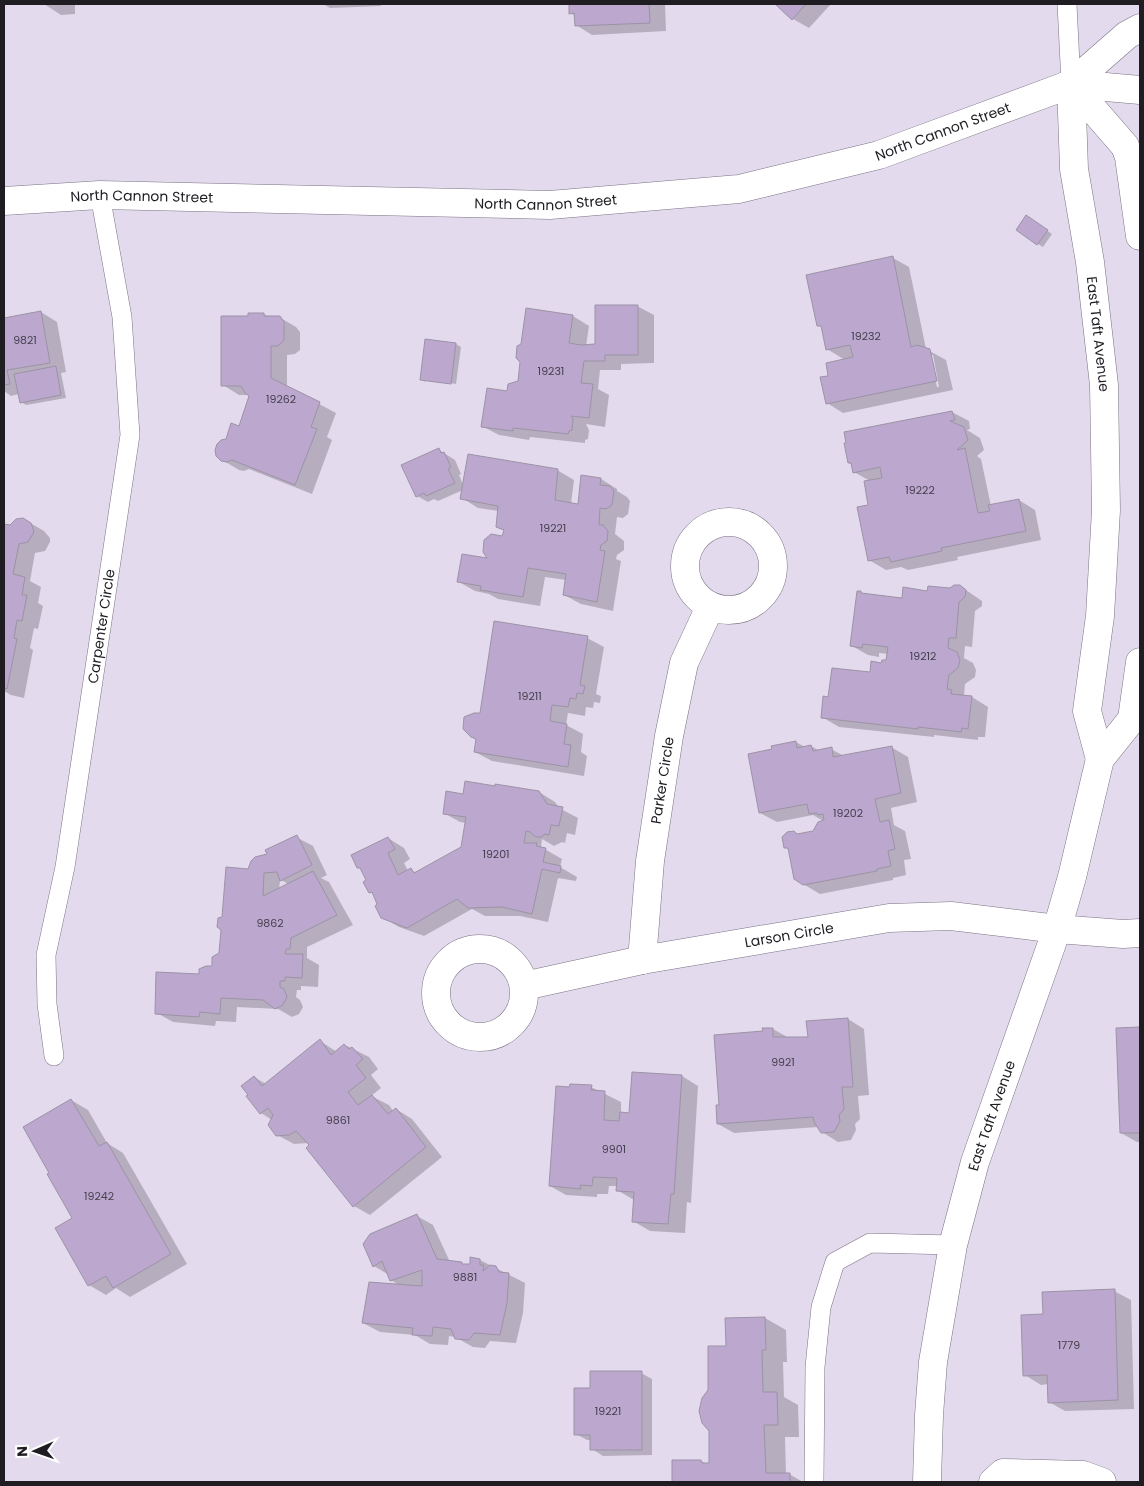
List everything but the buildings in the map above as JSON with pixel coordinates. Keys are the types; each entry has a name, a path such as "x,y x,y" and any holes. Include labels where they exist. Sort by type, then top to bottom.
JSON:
{"street":[{"name":"North Cannon Street","path":"4,200 100,195 550,205 739,189 879,155 1071,84 1127,35 1140,28"},
{"name":"North Cannon Street","path":"1071,84 1140,90"},
{"path":"1071,84 1125,146 1129,158 1140,236"},
{"name":"East Taft Avenue","path":"1071,84 1074,169 1090,262 1104,385 1106,510 1100,616 1087,711 1100,759"},
{"name":"Parker Circle","path":"642,960 650,861 671,727 684,662 710,607"},
{"name":"East Taft Avenue","path":"927,1482 933,1362 953,1245 975,1162 1057,929 1072,877 1100,759 1132,719 1140,662"},
{"name":"Larson Circle","path":"524,986 642,960 889,918 951,916 1057,929 1123,934 1140,933"},
{"path":"993,1482 1003,1473 1083,1475 1102,1482"}],"lane":[{"path":"1067,4 1071,84"},
{"name":"Carpenter Circle","path":"54,1056 47,1004 46,955 65,867 130,435 122,317 100,195"},
{"path":"814,1482 815,1367 821,1307 835,1262 870,1243 953,1245"}]}
